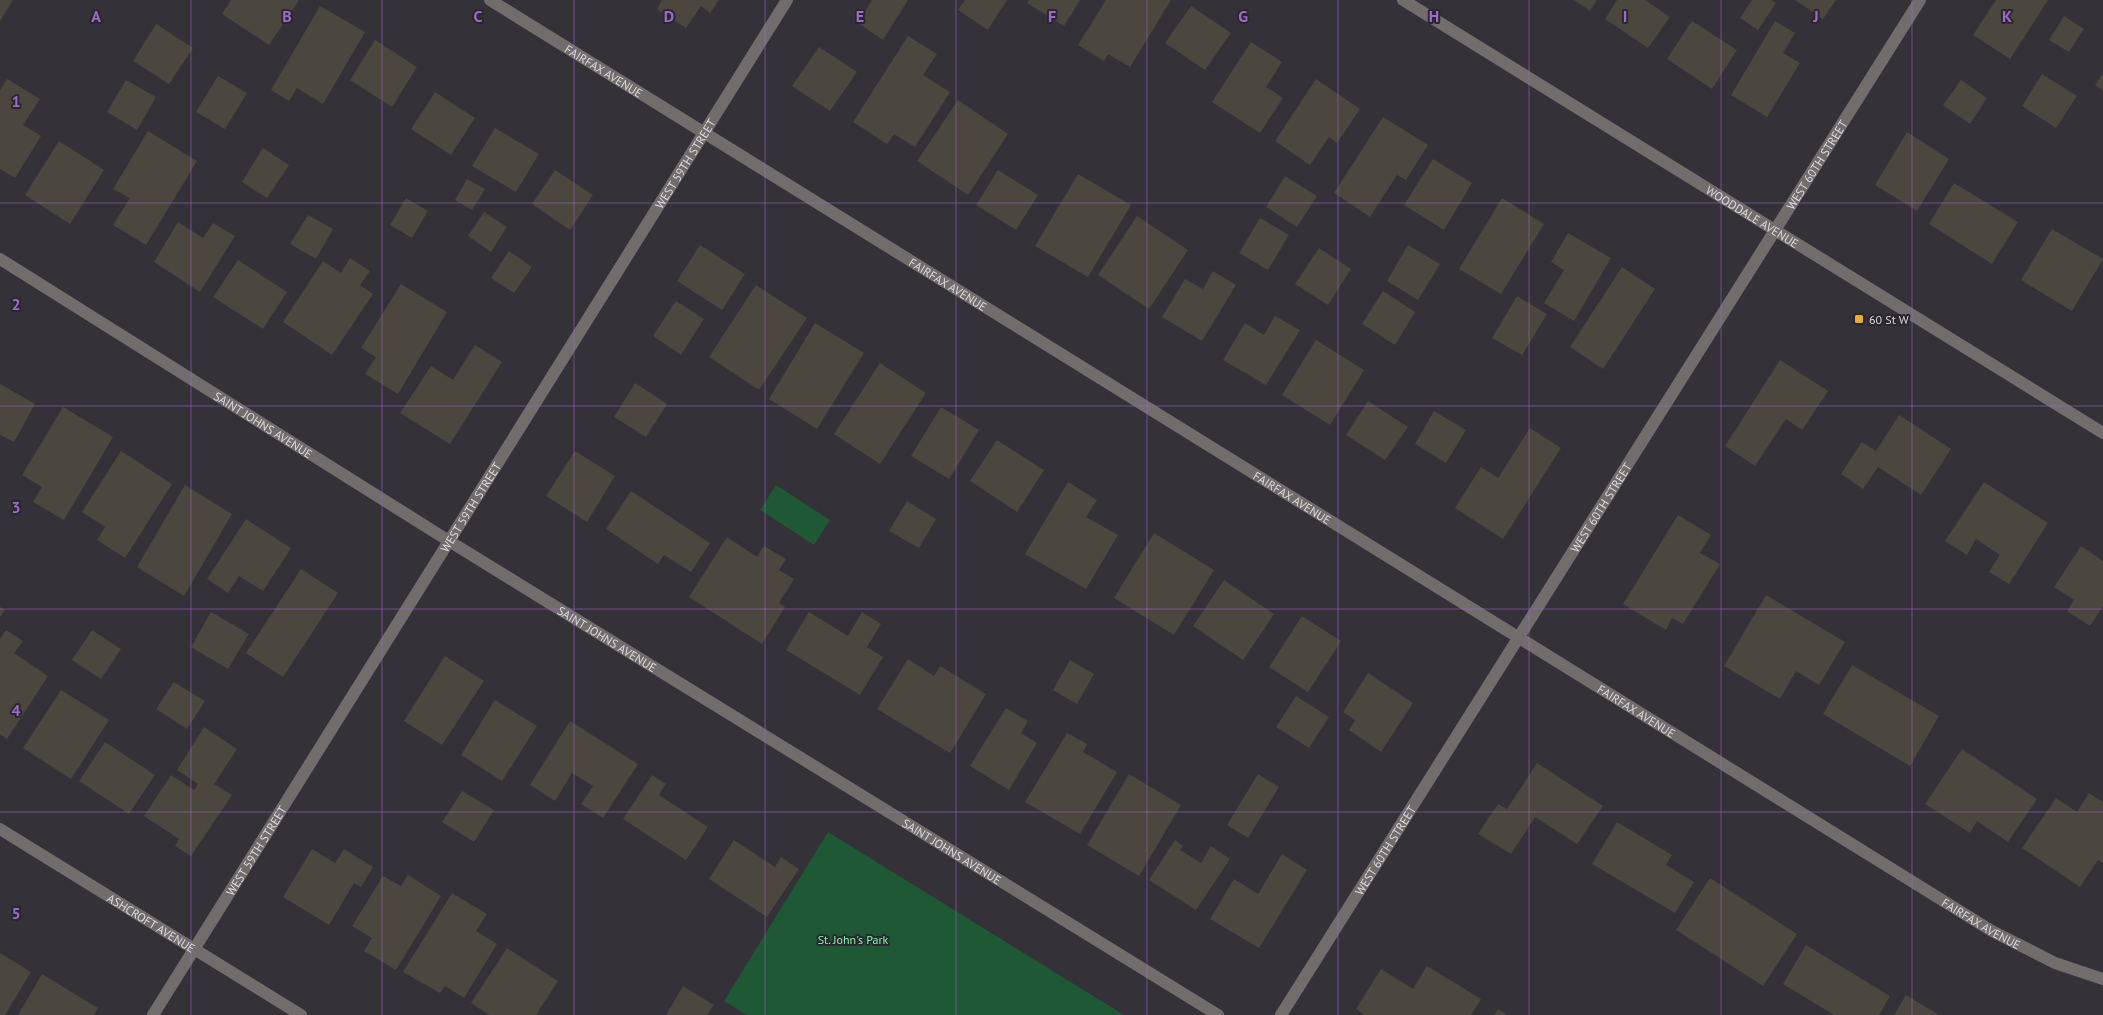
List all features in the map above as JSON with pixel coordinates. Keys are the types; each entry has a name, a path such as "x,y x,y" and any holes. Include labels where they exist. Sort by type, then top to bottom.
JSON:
{"street":[{"name":"FAIRFAX AVENUE","path":"490,0 1992,931 2055,963 2103,979"},
{"name":"WEST 59TH STREET","path":"153,1015 787,0"},
{"name":"WOODDALE AVENUE","path":"1403,0 2103,433"},
{"name":"WEST 60TH STREET","path":"1281,1015 1920,0"},
{"name":"SAINT JOHNS AVENUE","path":"0,259 449,541 1218,1015"},
{"name":"ASHCROFT AVENUE","path":"0,829 301,1015"}],"green space":[{"path":"776,485 830,520 814,545 760,510"},
{"name":"St. John's Park","path":"828,832 1124,1015 747,1015 724,1001"}],"building":[{"path":"0,0 13,0 0,21"},
{"path":"231,0 299,0 269,45 222,14"},
{"path":"662,0 719,0 710,13 701,6 686,28 657,9"},
{"path":"872,0 908,0 883,40 858,23"},
{"path":"965,0 1007,0 988,30 958,10"},
{"path":"1029,0 1080,0 1064,26 1027,3"},
{"path":"1106,0 1171,0 1130,67 1108,54 1104,61 1078,45"},
{"path":"1574,0 1597,0 1590,11"},
{"path":"1617,0 1645,0 1670,17 1648,48 1605,19"},
{"path":"1752,0 1771,0 1776,3 1758,30 1740,18"},
{"path":"1795,0 1836,0 1823,19"},
{"path":"1996,0 2048,0 2010,59 1973,35"},
{"path":"320,6 365,32 323,104 297,88 289,101 271,90"},
{"path":"1191,6 1231,33 1205,70 1165,43"},
{"path":"2064,16 2084,29 2069,52 2049,40"},
{"path":"1692,21 1737,50 1712,89 1667,59"},
{"path":"1775,21 1795,33 1783,53 1800,63 1767,117 1731,95"},
{"path":"156,24 193,48 169,84 133,61"},
{"path":"908,36 937,54 923,75 950,92 915,147 894,134 887,144 853,122"},
{"path":"375,40 417,67 392,107 350,80"},
{"path":"1251,42 1282,62 1266,87 1283,98 1260,133 1212,102"},
{"path":"819,47 857,72 830,111 792,86"},
{"path":"2103,73 2103,91 2095,85"},
{"path":"2042,74 2077,96 2056,128 2022,106"},
{"path":"218,76 247,93 225,129 196,112"},
{"path":"7,79 40,99 23,125 41,136 15,178 0,169 0,90"},
{"path":"1316,79 1360,109 1337,143 1329,137 1310,165 1275,141"},
{"path":"126,80 156,97 137,130 107,112"},
{"path":"1961,80 1987,98 1970,124 1943,105"},
{"path":"435,92 475,118 451,155 411,129"},
{"path":"958,100 1008,134 968,195 917,161"},
{"path":"1383,117 1428,145 1406,180 1397,175 1370,217 1334,193"},
{"path":"495,128 539,154 516,192 472,166"},
{"path":"148,131 197,161 146,245 113,225 130,198 113,189"},
{"path":"1907,132 1949,159 1917,211 1875,185"},
{"path":"59,141 104,170 70,224 25,195"},
{"path":"263,148 289,165 267,198 242,182"},
{"path":"1433,159 1472,183 1444,230 1404,205"},
{"path":"555,170 593,195 570,230 532,204"},
{"path":"998,170 1038,195 1016,230 976,205"},
{"path":"1078,174 1131,205 1088,277 1035,246"},
{"path":"1285,176 1317,196 1297,227 1266,207"},
{"path":"467,179 485,189 472,210 455,200"},
{"path":"1954,183 2018,222 1992,264 1929,224"},
{"path":"406,198 428,211 412,238 390,225"},
{"path":"1502,198 1544,224 1501,294 1459,269"},
{"path":"484,212 507,227 491,252 468,236"},
{"path":"308,215 333,229 316,259 290,244"},
{"path":"1137,216 1188,250 1149,309 1098,275"},
{"path":"1260,218 1289,235 1268,270 1239,253"},
{"path":"178,222 203,238 213,223 235,236 200,292 154,262"},
{"path":"2052,229 2103,259 2072,311 2021,280"},
{"path":"1568,233 1611,258 1574,321 1544,303 1564,270 1551,262"},
{"path":"700,245 745,274 722,310 677,281"},
{"path":"1408,245 1440,264 1418,300 1387,281"},
{"path":"1319,248 1351,269 1328,305 1295,284"},
{"path":"509,251 532,267 514,293 491,278"},
{"path":"350,258 370,271 360,285 373,294 332,355 283,322 323,261 341,273"},
{"path":"238,260 287,292 263,329 213,297"},
{"path":"1622,267 1655,289 1603,369 1570,347"},
{"path":"1213,271 1236,285 1202,341 1162,317 1185,279 1203,289"},
{"path":"401,284 447,312 398,394 365,374 376,357 361,348"},
{"path":"756,285 807,318 759,390 709,357"},
{"path":"1383,291 1415,312 1395,345 1362,324"},
{"path":"1517,296 1547,314 1522,355 1492,338"},
{"path":"676,301 704,319 681,355 653,336"},
{"path":"1275,316 1300,330 1266,385 1223,360 1245,323 1264,335"},
{"path":"815,323 864,353 817,429 769,399"},
{"path":"1316,340 1364,370 1330,425 1282,395"},
{"path":"475,345 502,362 450,444 400,413 431,366 453,380"},
{"path":"1780,360 1828,391 1802,430 1786,419 1755,466 1725,446"},
{"path":"880,363 926,393 880,464 834,434"},
{"path":"635,383 667,404 646,437 614,417"},
{"path":"0,384 35,404 14,442 0,435"},
{"path":"1368,401 1408,427 1385,460 1346,435"},
{"path":"63,407 113,437 64,520 33,502 42,487 22,475"},
{"path":"941,407 979,430 949,479 911,456"},
{"path":"1434,411 1466,430 1446,463 1415,444"},
{"path":"1899,415 1951,449 1921,495 1878,467 1863,489 1841,474 1862,442 1876,451"},
{"path":"1530,428 1561,448 1503,539 1455,508 1481,467 1498,478"},
{"path":"997,440 1044,470 1017,512 970,481"},
{"path":"121,451 172,484 125,558 97,540 105,527 82,512"},
{"path":"575,451 615,476 587,522 546,496"},
{"path":"1068,482 1097,500 1086,517 1118,535 1086,589 1025,554"},
{"path":"1984,482 2048,523 2009,584 1989,572 2000,555 1976,539 1967,555 1945,541"},
{"path":"185,485 232,514 184,596 137,567"},
{"path":"631,491 710,543 691,572 664,555 658,564 606,529"},
{"path":"907,501 936,519 919,548 889,531"},
{"path":"1678,515 1711,535 1700,553 1720,564 1683,624 1672,618 1666,630 1623,604"},
{"path":"246,519 291,548 263,591 239,576 228,593 207,579"},
{"path":"1154,533 1214,570 1174,635 1114,598"},
{"path":"727,537 757,557 764,546 786,559 779,570 794,579 779,603 785,607 762,644 689,597"},
{"path":"2081,546 2103,561 2103,606 2090,626 2067,611 2074,600 2054,587"},
{"path":"301,569 338,593 283,677 246,653"},
{"path":"1224,580 1274,614 1243,660 1193,626"},
{"path":"1766,595 1845,642 1819,685 1796,671 1780,699 1724,666"},
{"path":"0,607 5,610 0,617"},
{"path":"211,612 249,634 228,669 191,647"},
{"path":"809,612 848,636 862,612 881,624 867,647 883,657 860,695 786,650"},
{"path":"1302,616 1341,641 1308,692 1269,667"},
{"path":"6,630 23,641 14,653 48,676 7,739 0,734 0,639"},
{"path":"92,630 121,649 101,679 72,660"},
{"path":"445,656 484,681 442,745 404,721"},
{"path":"908,659 934,676 940,666 986,694 950,753 877,709"},
{"path":"1070,660 1094,674 1077,704 1053,690"},
{"path":"1852,665 1939,716 1910,766 1823,714"},
{"path":"1368,673 1413,703 1381,752 1349,730 1355,720 1343,712"},
{"path":"174,682 205,701 187,729 156,709"},
{"path":"61,690 109,720 71,779 23,748"},
{"path":"1296,696 1329,717 1309,748 1276,727"},
{"path":"495,700 537,726 502,781 461,755"},
{"path":"1006,708 1028,721 1021,733 1037,743 1009,790 970,766"},
{"path":"570,721 638,764 603,818 581,804 593,786 572,773 555,801 530,785"},
{"path":"204,727 237,749 214,784 232,795 191,856 175,846 179,839 144,816 171,775 194,790 198,784 177,770"},
{"path":"1067,733 1087,744 1083,752 1117,772 1080,834 1025,802"},
{"path":"105,742 155,775 129,814 79,781"},
{"path":"1962,749 2037,799 2008,842 1977,821 1970,833 1925,804"},
{"path":"1537,763 1603,806 1577,844 1535,817 1511,854 1478,834 1498,804 1507,809"},
{"path":"1129,774 1181,805 1139,876 1087,845"},
{"path":"1258,774 1279,787 1248,838 1227,825"},
{"path":"652,775 666,784 659,795 708,827 686,860 623,819"},
{"path":"462,791 494,810 474,842 442,822"},
{"path":"2089,793 2103,802 2103,863 2098,860 2080,887 2022,848 2056,798 2077,812"},
{"path":"1617,822 1672,855 1666,865 1694,882 1675,913 1592,864"},
{"path":"734,840 775,867 781,857 799,869 767,917 709,879"},
{"path":"1175,840 1183,846 1180,850 1201,863 1211,846 1230,859 1196,910 1149,880"},
{"path":"312,849 335,863 344,849 373,867 361,887 354,883 329,925 283,897"},
{"path":"1282,854 1307,870 1259,948 1210,919 1234,879 1258,894"},
{"path":"408,875 441,896 396,970 364,951 372,938 352,926 383,876 401,886"},
{"path":"1710,878 1797,934 1763,986 1676,930"},
{"path":"452,893 487,914 476,931 497,944 464,998 445,986 440,993 403,972"},
{"path":"1806,945 1890,996 1879,1015 1834,1015 1783,984"},
{"path":"507,948 558,981 536,1015 489,1015 471,1003"},
{"path":"0,953 31,972 5,1015 0,1015"},
{"path":"1427,966 1481,999 1471,1015 1365,1015 1356,1009 1381,969 1413,989"},
{"path":"42,974 98,1008 94,1015 18,1015"},
{"path":"683,986 714,1005 707,1015 666,1015"},
{"path":"1906,995 1939,1015 1894,1015"},
{"path":"1498,1009 1507,1015 1494,1015"}],"place":[{"name":"60 St W","path":"1859,319"}]}
